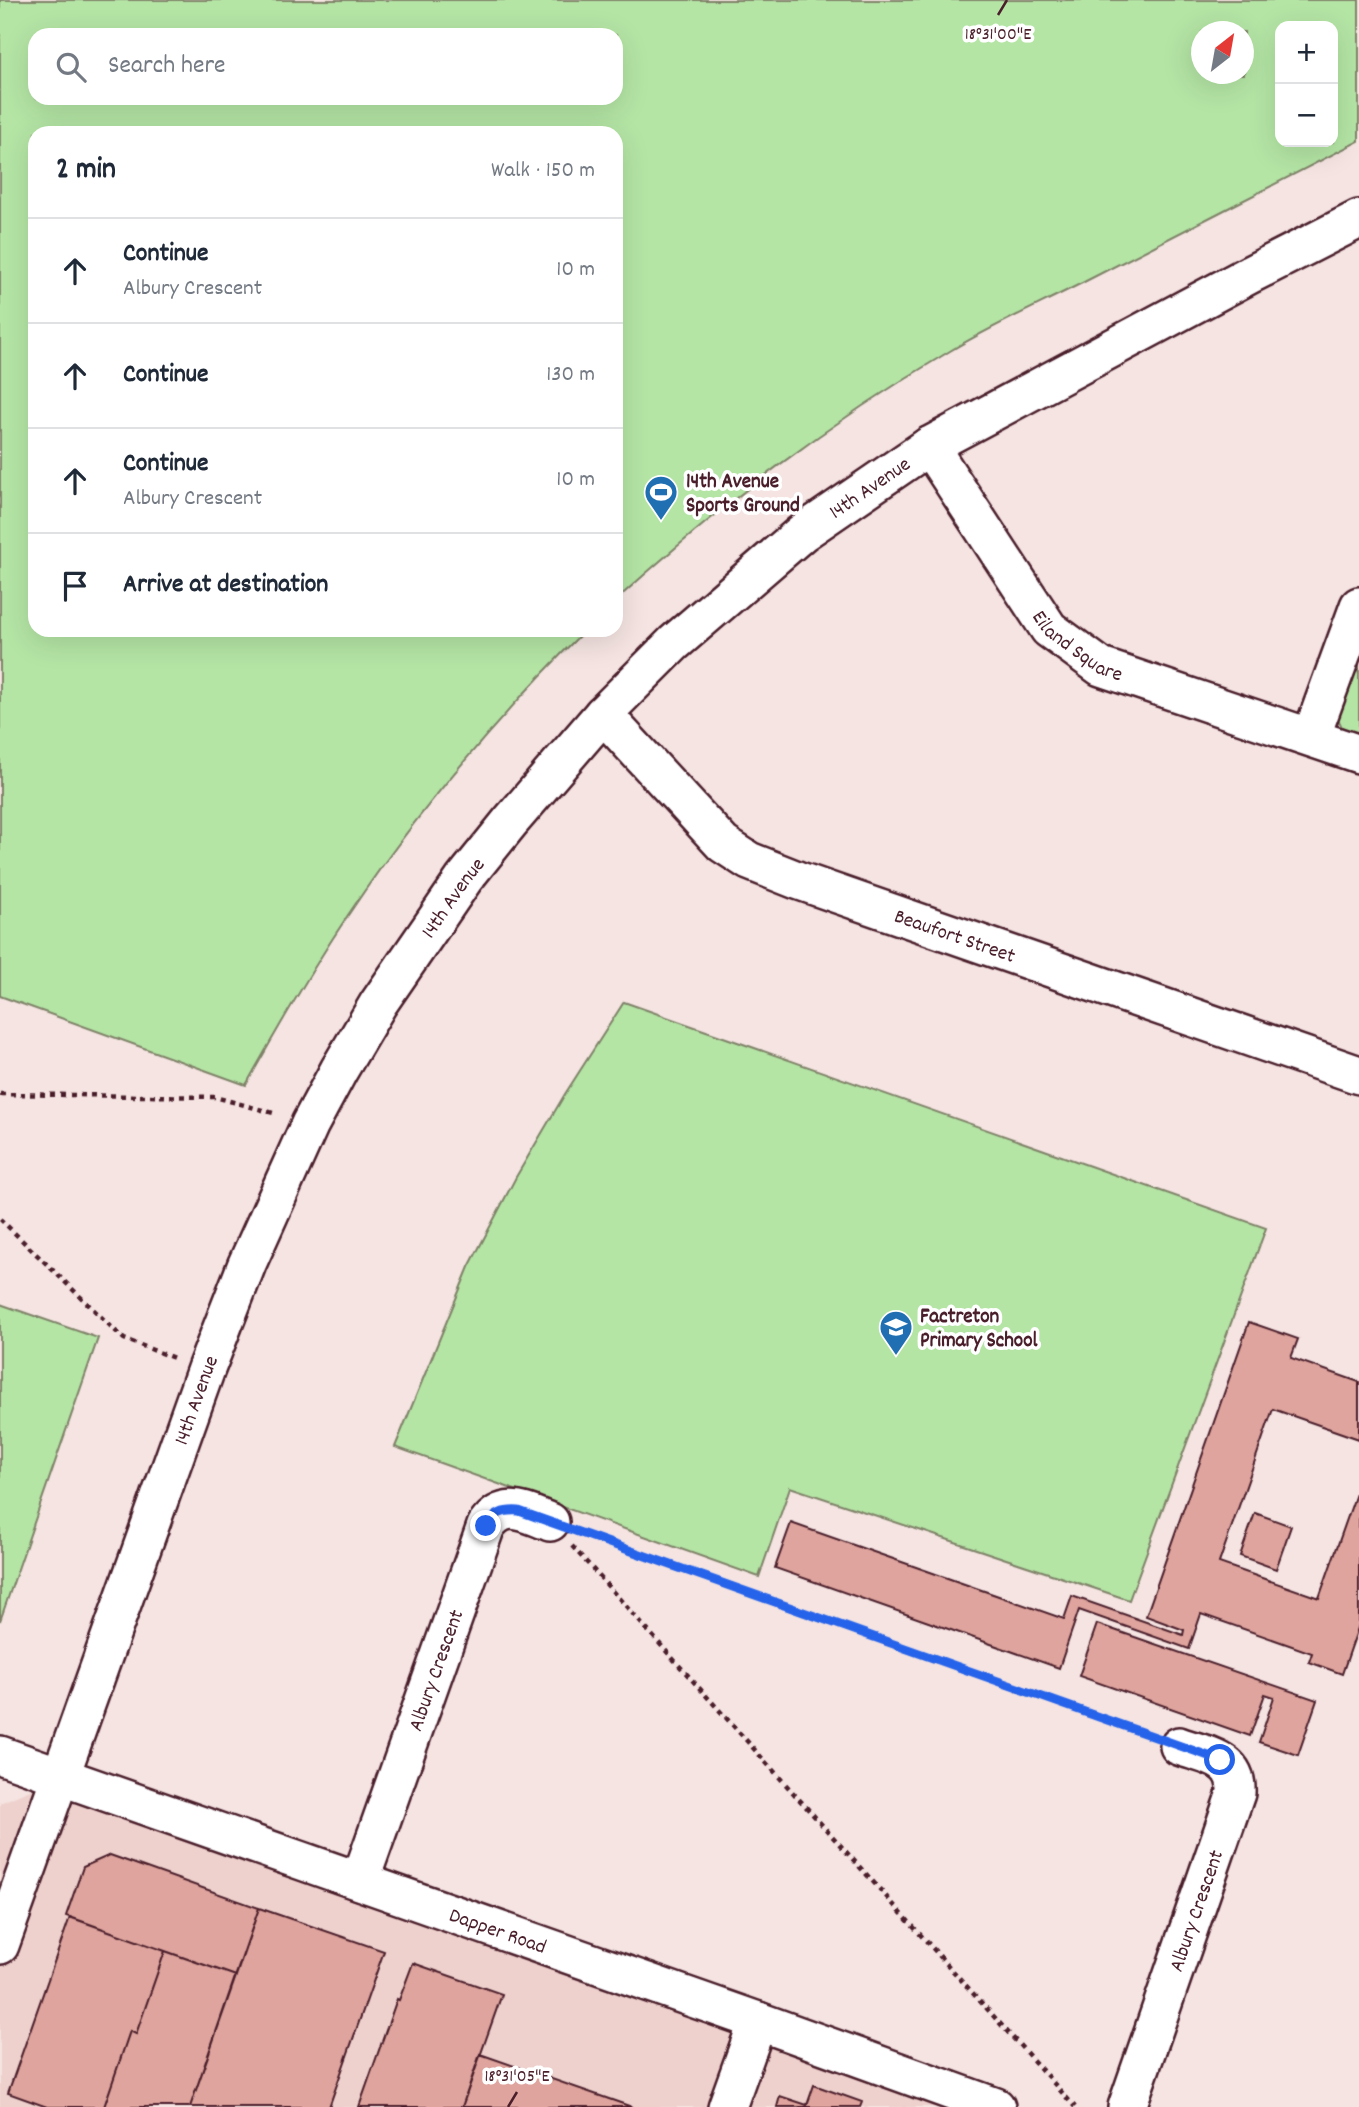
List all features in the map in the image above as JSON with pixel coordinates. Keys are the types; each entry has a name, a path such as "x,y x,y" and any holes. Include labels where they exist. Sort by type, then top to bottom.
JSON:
{"street":[{"name":"14th Avenue","path":"0,1945 206,1369 247,1264 310,1124 378,1004 464,879 603,714 674,643 802,533 929,446 1248,275 1359,219"},
{"name":"Eiland Square","path":"929,446 1049,629 1101,667 1359,754"},
{"path":"1311,737 1359,606"},
{"name":"Beaufort Street","path":"603,714 723,844 750,861 797,880 1359,1075"},
{"name":"Albury Crescent","path":"360,1881 486,1526 494,1516 505,1510 519,1511 550,1522"},
{"name":"Albury Crescent","path":"1127,2107 1236,1793 1237,1779 1231,1768 1220,1760 1179,1746"},
{"name":"Dapper Road","path":"0,1755 996,2107"},
{"path":"727,2107 758,2021"}],"path":[{"path":"0,1094 215,1097 310,1124"},
{"path":"0,1219 124,1339 206,1369"},
{"path":"550,1522 1179,1746"},
{"path":"550,1522 1075,2107"}],"shaded area":[{"path":"60,1777 996,2107 0,2107 0,1803"}],"green space":[{"name":"14th Avenue Sports Ground","path":"0,0 1359,0 1359,141 950,351 861,407 777,467 736,498 623,594 623,126 28,126 28,637 578,637 483,739 420,816 361,896 288,1011 246,1085 0,996"},
{"path":"1359,634 1359,744 1345,732 1337,716"},
{"name":"Factreton Primary School","path":"624,1002 1266,1228 1129,1600 790,1487 759,1577 395,1447 469,1267 516,1177"},
{"path":"0,1304 98,1338 0,1621"}],"building":[{"path":"1249,1322 1298,1339 1291,1358 1359,1382 1359,1439 1273,1409 1219,1563 1319,1598 1359,1485 1359,1625 1342,1674 1309,1662 1312,1653 1201,1614 1189,1649 1079,1610 1059,1668 775,1568 791,1523 1064,1619 1072,1596 1183,1635 1184,1630 1146,1616"},
{"path":"1255,1513 1291,1526 1276,1569 1240,1556"},
{"path":"1097,1624 1317,1700 1298,1755 1259,1742 1274,1697 1265,1694 1250,1736 1079,1676"},
{"path":"110,1855 259,1908 236,1976 66,1916 83,1867"},
{"path":"259,1908 384,1951 329,2107 190,2107"},
{"path":"70,1917 165,1951 136,2034 130,2031 104,2107 47,2107 8,2093"},
{"path":"165,1951 236,1976 190,2107 104,2107 130,2031 136,2034"},
{"path":"413,1963 502,1994 462,2107 359,2107 397,1999 399,2000"},
{"path":"480,2054 632,2107 462,2107"},
{"path":"814,2085 862,2102 860,2107 777,2107 780,2096 807,2105"}],"place":[{"name":"14th Avenue Sports Ground","path":"661,522"},
{"name":"Factreton Primary School","path":"896,1357"}],"route":[{"path":"486,1526 494,1516 505,1510 519,1511 1220,1760"}]}
